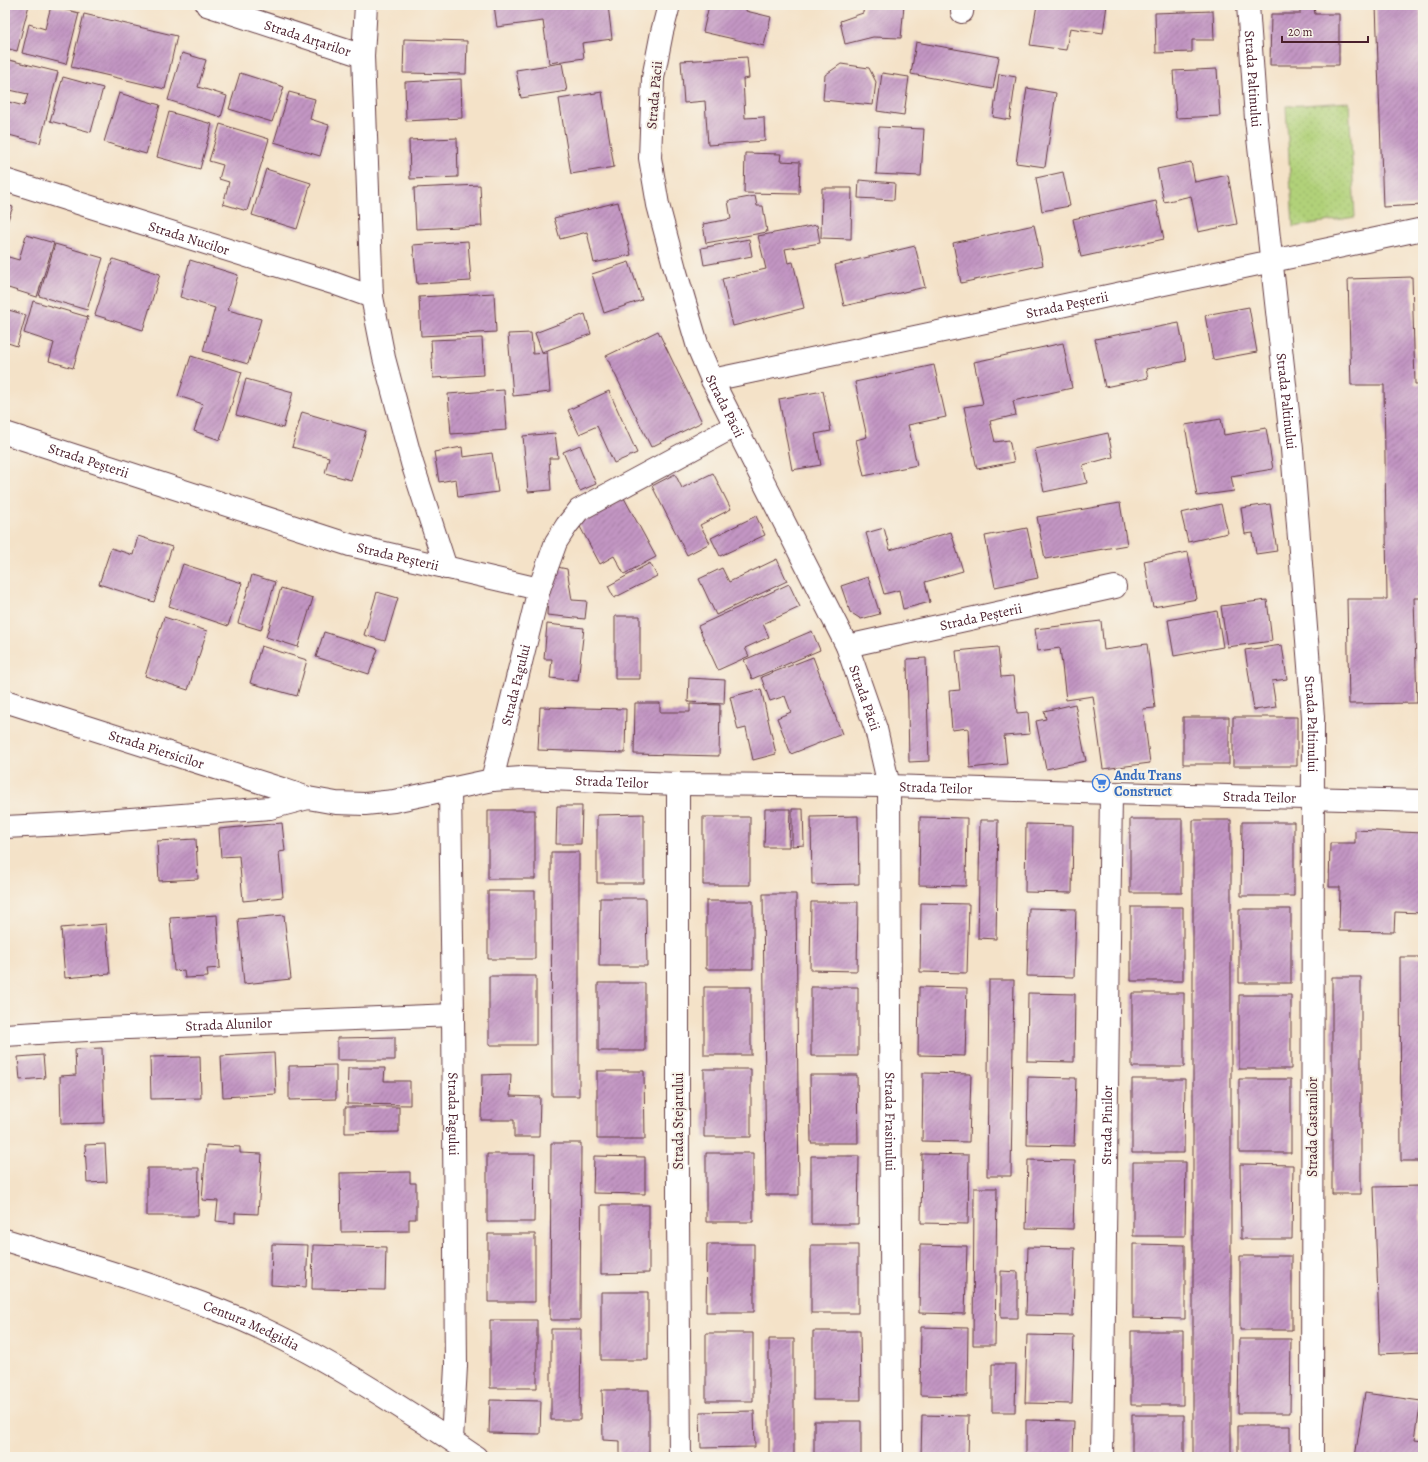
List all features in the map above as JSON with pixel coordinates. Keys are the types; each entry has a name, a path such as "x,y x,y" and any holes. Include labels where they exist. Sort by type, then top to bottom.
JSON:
{"street":[{"name":"Strada Arțarilor","path":"207,5 363,56"},
{"path":"366,5 363,56 372,297 384,358 412,463 446,568"},
{"name":"Strada Păcii","path":"669,5 653,78 650,158 658,205 675,269 698,347 712,380 847,646 876,729 884,760 888,786"},
{"name":"Strada Paltinului","path":"1248,5 1256,119 1292,449 1313,717 1313,797"},
{"name":"Strada Nucilor","path":"5,180 333,283 372,297"},
{"name":"Strada Peșterii","path":"712,380 1423,229"},
{"path":"539,589 556,542 579,510 735,426"},
{"name":"Strada Peșterii","path":"5,433 350,545 539,589"},
{"name":"Strada Peșterii","path":"847,646 1115,587"},
{"name":"Strada Fagului","path":"492,780 539,589"},
{"name":"Strada Piersicilor","path":"5,701 308,798 336,803 365,804 394,801 450,788"},
{"name":"Strada Teilor","path":"450,788 492,780 522,778 678,784 888,786 1423,801"},
{"name":"Strada Stejarului","path":"678,784 680,1457"},
{"name":"Strada Frasinului","path":"888,786 892,1457"},
{"name":"Strada Fagului","path":"450,788 456,1366 452,1440"},
{"name":"Strada Pinilor","path":"1102,1457 1112,793"},
{"name":"Strada Castanilor","path":"1312,1457 1313,797"},
{"name":"Strada Piersicilor","path":"5,827 67,824 270,808 308,798"},
{"name":"Strada Alunilor","path":"5,1035 103,1029 453,1015"},
{"name":"Centura Medgidia","path":"5,1240 112,1273 229,1314 278,1336 336,1366 476,1457"}],"green space":[{"path":"1349,102 1355,217 1293,227 1286,106"}],"building":[{"path":"7,5 29,5 17,51 5,48 5,13"},
{"path":"494,5 608,5 612,39 582,43 584,58 549,63 543,21 497,27"},
{"path":"709,5 747,5 746,11 771,17 764,46 703,32"},
{"path":"864,5 904,5 901,38 873,37 845,44 840,21 863,13"},
{"path":"1037,5 1107,5 1103,33 1070,28 1066,50 1030,45"},
{"path":"1376,5 1420,5 1423,89 1423,205 1383,207"},
{"path":"51,6 79,13 66,64 22,53 29,24 45,29"},
{"path":"1300,7 1314,7 1315,14 1339,14 1339,65 1270,65 1271,14 1300,14"},
{"path":"1213,11 1214,40 1192,40 1192,52 1156,53 1155,13"},
{"path":"84,14 177,36 165,89 71,67"},
{"path":"404,39 467,41 466,74 403,73"},
{"path":"916,42 999,57 993,89 911,74"},
{"path":"182,53 206,60 198,87 227,96 221,117 168,100"},
{"path":"747,57 749,78 743,79 745,118 764,117 765,141 708,145 705,101 684,103 681,61"},
{"path":"5,59 58,72 40,143 5,134 5,101 24,106 28,94 5,89"},
{"path":"562,63 567,91 521,98 516,70"},
{"path":"841,64 869,68 876,82 873,105 823,100 825,75"},
{"path":"1217,69 1220,116 1176,118 1173,71"},
{"path":"240,73 284,87 272,122 229,109"},
{"path":"882,73 909,77 904,115 877,111"},
{"path":"999,74 1016,77 1010,120 993,117"},
{"path":"63,77 103,88 91,132 50,121"},
{"path":"461,79 462,118 406,121 405,82"},
{"path":"1027,88 1056,93 1045,167 1016,163"},
{"path":"289,92 315,99 310,119 329,125 320,156 274,142"},
{"path":"602,92 614,167 571,174 559,99"},
{"path":"119,93 160,105 146,154 104,142"},
{"path":"169,112 212,124 200,169 157,157"},
{"path":"220,124 269,139 247,211 223,204 229,182 219,179 223,165 209,161"},
{"path":"879,127 924,129 921,176 876,174"},
{"path":"457,138 458,177 410,179 409,140"},
{"path":"745,153 781,154 780,161 800,162 799,194 744,193"},
{"path":"1191,162 1195,182 1228,175 1237,224 1198,232 1191,196 1164,202 1157,169"},
{"path":"266,169 311,183 297,229 252,215"},
{"path":"1063,172 1070,206 1042,211 1036,178"},
{"path":"859,180 895,183 894,200 858,198"},
{"path":"480,185 482,226 416,229 414,188"},
{"path":"822,188 852,188 851,239 821,238"},
{"path":"755,196 757,206 763,206 767,232 706,243 703,224 731,219 728,201"},
{"path":"1156,201 1164,239 1081,257 1073,219"},
{"path":"618,202 631,255 594,263 587,232 560,239 554,218"},
{"path":"5,204 13,207 5,227"},
{"path":"817,225 820,243 785,249 788,263 793,262 804,308 733,326 722,279 766,269 758,236"},
{"path":"1034,225 1043,265 961,283 953,243"},
{"path":"26,235 54,243 37,297 5,287 5,256 19,260"},
{"path":"749,239 752,256 704,265 701,248"},
{"path":"468,241 471,281 417,284 413,245"},
{"path":"55,244 103,258 87,310 39,296"},
{"path":"915,246 925,287 844,306 835,265"},
{"path":"113,259 160,274 143,330 95,315"},
{"path":"190,260 238,275 228,310 261,319 248,364 203,351 215,308 180,297"},
{"path":"629,262 642,300 604,313 592,274"},
{"path":"1412,277 1415,384 1423,384 1423,598 1414,598 1417,703 1349,704 1347,599 1387,599 1384,385 1351,385 1348,279"},
{"path":"494,293 496,332 421,336 419,297"},
{"path":"33,301 88,317 73,368 49,361 54,343 24,333"},
{"path":"1249,307 1257,352 1213,360 1205,315"},
{"path":"5,309 26,315 17,346 5,342"},
{"path":"585,314 591,334 542,352 535,333"},
{"path":"1179,323 1186,361 1146,369 1148,378 1105,387 1095,339"},
{"path":"658,331 702,422 651,447 606,356"},
{"path":"531,333 533,354 547,353 550,392 513,396 508,334"},
{"path":"482,338 484,375 433,378 431,340"},
{"path":"1063,343 1072,388 1013,401 1016,415 990,421 995,442 1009,440 1014,462 977,469 964,407 983,404 974,362"},
{"path":"191,356 242,372 220,440 194,431 203,404 178,396"},
{"path":"934,365 946,417 908,425 917,465 864,476 856,440 867,437 855,382"},
{"path":"246,379 293,392 283,428 236,415"},
{"path":"504,390 507,430 451,434 448,394"},
{"path":"609,391 637,453 614,463 597,426 579,434 568,410"},
{"path":"823,391 831,431 815,434 821,465 792,470 779,399"},
{"path":"302,412 366,431 351,480 325,473 329,457 292,447"},
{"path":"1221,419 1224,435 1266,428 1273,469 1231,476 1234,491 1197,496 1185,425"},
{"path":"555,433 558,458 549,458 551,490 528,492 523,436"},
{"path":"1108,433 1113,457 1083,465 1087,483 1044,492 1035,449"},
{"path":"580,445 596,484 580,491 563,452"},
{"path":"462,447 463,457 492,453 498,492 458,497 456,479 439,482 434,452"},
{"path":"713,473 731,509 700,525 710,543 687,555 652,486 675,474 682,488"},
{"path":"624,498 656,557 624,574 614,556 600,564 578,523"},
{"path":"1120,503 1127,545 1045,559 1037,517"},
{"path":"1221,504 1228,533 1188,542 1181,513"},
{"path":"1270,504 1277,551 1256,554 1253,533 1245,534 1241,508"},
{"path":"756,516 765,535 720,556 711,538"},
{"path":"884,528 890,550 951,532 963,571 925,582 930,602 903,609 899,590 884,594 866,533"},
{"path":"1027,528 1038,578 995,587 985,536"},
{"path":"138,536 172,547 154,602 99,584 111,548 133,555"},
{"path":"1188,552 1197,599 1153,607 1144,561"},
{"path":"777,559 787,581 716,615 699,579 722,568 729,582"},
{"path":"650,563 657,576 614,598 608,586"},
{"path":"183,564 242,583 228,626 169,606"},
{"path":"557,567 567,569 572,600 587,601 585,619 547,615 548,597"},
{"path":"252,575 275,582 261,630 238,623"},
{"path":"868,577 880,614 861,619 850,612 841,586"},
{"path":"789,584 800,607 763,624 769,637 745,648 749,656 718,670 698,626"},
{"path":"281,588 313,598 298,647 266,637"},
{"path":"377,592 398,598 385,641 364,635"},
{"path":"1267,600 1272,641 1227,647 1221,606"},
{"path":"1217,611 1223,647 1174,656 1168,620"},
{"path":"615,616 640,616 640,679 615,679"},
{"path":"164,617 207,631 188,690 145,676"},
{"path":"1101,621 1104,650 1147,644 1155,708 1143,709 1150,763 1103,769 1093,696 1066,700 1060,648 1038,651 1035,629"},
{"path":"547,624 584,628 578,681 550,678 552,659 544,659"},
{"path":"812,631 820,650 752,679 744,660"},
{"path":"324,632 378,649 369,674 316,657"},
{"path":"1282,645 1287,679 1272,681 1276,707 1254,710 1245,650"},
{"path":"261,646 307,660 297,696 250,683"},
{"path":"998,647 1001,677 1013,676 1017,713 1028,712 1030,734 1004,736 1007,764 970,768 968,728 952,730 949,691 960,690 956,651"},
{"path":"813,657 842,734 791,754 777,718 791,712 785,696 770,701 761,677"},
{"path":"926,658 929,761 909,762 907,659"},
{"path":"689,678 725,680 724,704 688,702"},
{"path":"761,689 776,754 753,760 746,728 738,730 730,697"},
{"path":"635,703 660,703 660,712 690,712 690,704 720,705 719,756 634,754"},
{"path":"1075,704 1086,761 1046,769 1036,721 1046,719 1044,711"},
{"path":"540,707 626,709 625,753 538,750"},
{"path":"1183,717 1229,717 1229,764 1183,764"},
{"path":"1233,717 1297,717 1297,766 1233,766"},
{"path":"557,806 582,806 581,844 556,844"},
{"path":"765,809 790,809 789,847 764,847"},
{"path":"792,809 803,809 804,845 792,846"},
{"path":"488,810 535,810 535,879 488,879"},
{"path":"644,814 644,883 597,883 597,815"},
{"path":"858,816 859,884 812,885 811,817"},
{"path":"703,817 750,817 750,885 703,885"},
{"path":"920,817 967,818 966,886 919,885"},
{"path":"1130,819 1182,819 1182,893 1130,893"},
{"path":"980,820 998,820 996,939 978,938"},
{"path":"1193,820 1231,820 1231,1457 1193,1457"},
{"path":"1242,822 1294,822 1294,896 1241,896"},
{"path":"282,823 285,851 279,852 283,897 243,901 239,856 221,857 219,829"},
{"path":"1026,824 1073,825 1072,893 1025,892"},
{"path":"1355,830 1423,833 1423,913 1395,912 1394,932 1339,931 1340,887 1329,887 1330,843 1355,843"},
{"path":"196,839 198,879 159,881 157,841"},
{"path":"551,852 579,852 579,1096 552,1096"},
{"path":"488,891 535,891 535,959 488,959"},
{"path":"763,894 796,894 799,1195 766,1195"},
{"path":"600,898 646,898 647,966 599,966"},
{"path":"706,901 753,901 753,969 706,969"},
{"path":"811,902 858,902 857,971 810,970"},
{"path":"921,903 969,904 967,973 920,972"},
{"path":"1131,907 1183,907 1183,981 1131,981"},
{"path":"1029,908 1076,909 1074,977 1027,976"},
{"path":"1239,909 1291,909 1291,983 1239,983"},
{"path":"217,915 220,968 207,969 208,977 185,978 184,970 174,971 170,918"},
{"path":"284,915 291,979 244,984 238,919"},
{"path":"106,924 110,974 65,978 61,928"},
{"path":"1400,957 1423,957 1423,1161 1401,1161"},
{"path":"489,976 536,976 536,1045 489,1045"},
{"path":"1332,977 1361,977 1361,1194 1332,1194"},
{"path":"989,980 1014,980 1011,1176 987,1176"},
{"path":"598,983 645,983 645,1051 598,1051"},
{"path":"704,987 751,987 751,1055 704,1055"},
{"path":"811,987 858,987 858,1056 811,1056"},
{"path":"919,987 967,988 965,1056 918,1055"},
{"path":"1028,993 1075,994 1074,1062 1027,1061"},
{"path":"1132,993 1184,993 1184,1067 1132,1067"},
{"path":"1239,995 1291,995 1291,1069 1239,1069"},
{"path":"395,1037 395,1060 337,1060 337,1038"},
{"path":"102,1048 104,1123 61,1124 60,1076 76,1075 75,1049"},
{"path":"274,1053 276,1094 223,1097 221,1056"},
{"path":"43,1055 45,1078 20,1080 18,1057"},
{"path":"200,1056 201,1098 151,1099 150,1057"},
{"path":"336,1065 336,1099 289,1100 289,1066"},
{"path":"348,1068 385,1068 384,1081 410,1081 410,1105 347,1104"},
{"path":"704,1069 751,1069 751,1137 704,1137"},
{"path":"597,1071 644,1071 645,1139 597,1139"},
{"path":"923,1073 971,1074 969,1142 922,1141"},
{"path":"511,1074 510,1096 540,1097 539,1137 514,1137 514,1120 481,1120 482,1075"},
{"path":"810,1075 857,1075 858,1143 811,1143"},
{"path":"1028,1077 1076,1078 1074,1146 1027,1145"},
{"path":"1132,1079 1185,1079 1184,1153 1132,1153"},
{"path":"1239,1079 1291,1079 1291,1153 1239,1153"},
{"path":"345,1107 399,1107 399,1132 345,1133"},
{"path":"551,1143 581,1143 580,1320 550,1320"},
{"path":"105,1144 107,1182 87,1183 85,1145"},
{"path":"206,1145 240,1147 240,1153 262,1154 258,1214 235,1213 235,1223 216,1221 218,1201 202,1200"},
{"path":"706,1153 753,1153 753,1222 706,1222"},
{"path":"487,1154 535,1154 534,1222 487,1222"},
{"path":"922,1154 969,1155 968,1224 921,1223"},
{"path":"594,1156 645,1157 645,1194 593,1193"},
{"path":"811,1156 859,1156 858,1224 811,1224"},
{"path":"1028,1160 1075,1161 1073,1229 1026,1228"},
{"path":"1133,1162 1186,1162 1185,1236 1133,1236"},
{"path":"1240,1164 1293,1165 1292,1239 1241,1239"},
{"path":"147,1168 199,1168 198,1216 147,1216"},
{"path":"410,1172 410,1183 416,1183 416,1219 409,1219 409,1231 341,1232 340,1173"},
{"path":"1420,1186 1423,1271 1423,1352 1380,1354 1374,1187"},
{"path":"974,1188 997,1188 995,1345 973,1345"},
{"path":"601,1205 649,1205 649,1273 601,1274"},
{"path":"488,1234 535,1234 535,1302 488,1302"},
{"path":"272,1244 308,1245 306,1287 271,1285"},
{"path":"707,1244 754,1244 754,1312 706,1312"},
{"path":"1133,1244 1185,1245 1185,1319 1133,1318"},
{"path":"313,1245 386,1247 385,1290 312,1289"},
{"path":"811,1245 858,1245 858,1313 811,1313"},
{"path":"920,1245 967,1246 965,1314 919,1313"},
{"path":"1028,1247 1075,1248 1073,1316 1026,1315"},
{"path":"1240,1256 1292,1256 1292,1330 1240,1330"},
{"path":"1001,1271 1018,1272 1018,1318 1001,1318"},
{"path":"601,1292 648,1292 648,1360 601,1360"},
{"path":"490,1320 537,1320 537,1388 490,1388"},
{"path":"921,1327 968,1328 967,1396 920,1395"},
{"path":"551,1329 581,1329 580,1420 551,1420"},
{"path":"813,1331 860,1331 861,1400 813,1400"},
{"path":"1131,1331 1183,1331 1183,1405 1131,1405"},
{"path":"706,1333 753,1333 753,1401 706,1401"},
{"path":"1027,1335 1074,1336 1072,1404 1025,1403"},
{"path":"769,1339 794,1339 794,1457 769,1457"},
{"path":"1239,1339 1291,1339 1290,1413 1238,1413"},
{"path":"992,1364 1016,1364 1015,1412 992,1412"},
{"path":"602,1390 649,1390 649,1457 620,1457 620,1441 603,1440"},
{"path":"1365,1393 1421,1401 1415,1440 1423,1441 1423,1457 1355,1457"},
{"path":"490,1400 541,1401 540,1434 489,1433"},
{"path":"754,1411 755,1447 701,1448 700,1412"},
{"path":"922,1415 969,1416 968,1457 921,1457"},
{"path":"1132,1415 1184,1415 1184,1457 1132,1457"},
{"path":"1026,1420 1074,1421 1073,1457 1026,1457"},
{"path":"814,1421 861,1421 861,1457 814,1457"},
{"path":"1238,1426 1290,1426 1290,1457 1238,1457"}],"place":[{"name":"Andu Trans Construct","path":"1101,783"}]}
